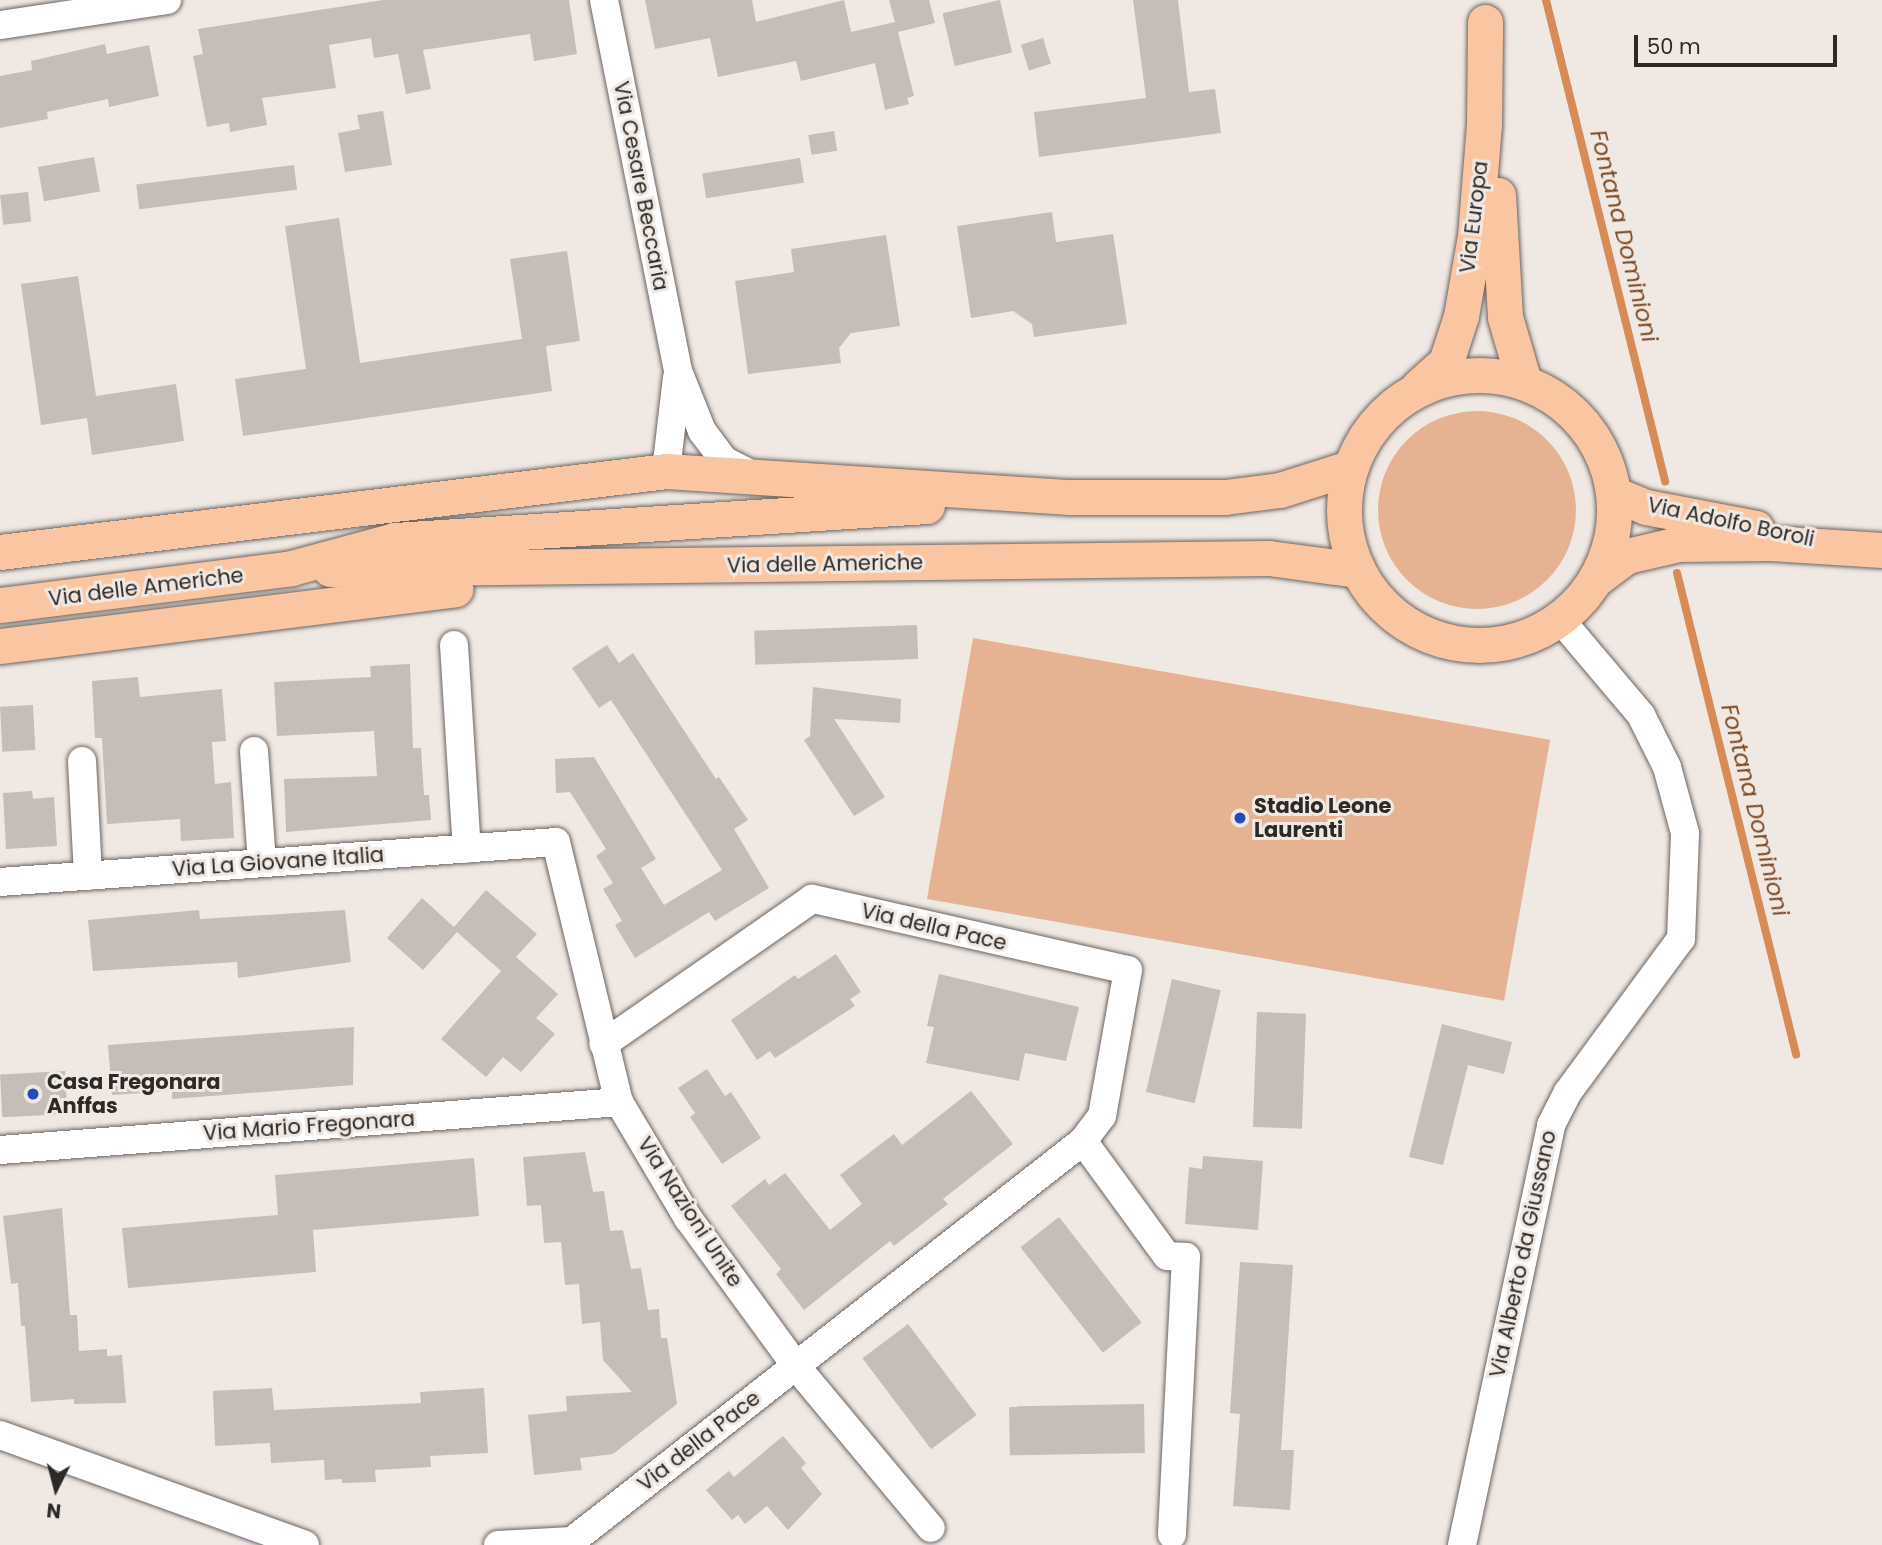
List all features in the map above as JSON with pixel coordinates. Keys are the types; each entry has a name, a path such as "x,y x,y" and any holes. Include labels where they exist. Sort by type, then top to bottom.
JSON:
{"main road":[{"name":"Via Europa","path":"1484,11 1497,130 1505,317 1524,383"},
{"name":"Via Europa","path":"1349,468 1367,433 1446,362 1461,316 1477,208 1484,125 1484,11"},
{"path":"0,552 666,471 1070,496 1225,498 1280,490 1349,468 1343,520 1359,570 1392,613 1416,631 1452,643 1490,645 1515,640 1560,619 1596,579 1614,524 1614,494 1599,448 1575,415 1524,383 1466,376 1411,393"},
{"path":"568,529 636,508 652,496 666,471"},
{"name":"Via Adolfo Boroli","path":"1614,494 1677,514 1865,548"},
{"name":"Via delle Americhe","path":"291,568 395,540 1070,496"},
{"name":"Via Adolfo Boroli","path":"1596,579 1627,556 1678,544 1865,548"},
{"name":"Via delle Americhe","path":"0,605 291,568 1269,558 1359,570"},
{"path":"0,646 634,566"}],"street":[{"path":"0,25 167,0"},
{"name":"Via Cesare Beccaria","path":"604,0 678,371 702,431 725,461 755,477"},
{"name":"Via Cesare Beccaria","path":"666,471 678,371"},
{"name":"Via Alberto da Giussano","path":"1462,1545 1551,1125 1568,1093 1681,939 1685,833 1667,767 1641,715 1560,619"},
{"path":"454,645 467,849"},
{"path":"254,751 262,863"},
{"path":"82,761 88,876"},
{"name":"Via La Giovane Italia","path":"0,882 556,842"},
{"name":"Via Nazioni Unite","path":"556,842 619,1102 688,1218 795,1365 931,1528"},
{"name":"Via della Pace","path":"498,1545 572,1541 1083,1141 1102,1116 1128,970 812,899 603,1044"},
{"name":"Via Mario Fregonara","path":"0,1150 619,1102"},
{"path":"1083,1141 1167,1256 1186,1257 1172,1535"},
{"path":"0,1435 305,1545"}],"shaded area":[{"path":"1477,411 1496,412 1515,418 1532,427 1547,440 1560,455 1569,472 1575,491 1575,529 1569,548 1560,565 1547,580 1532,593 1515,602 1496,608 1477,609 1458,608 1439,602 1422,593 1407,580 1394,565 1385,548 1379,529 1378,510 1379,491 1385,472 1394,455 1407,440 1422,427 1439,418 1458,412"},
{"name":"Stadio Leone Laurenti","path":"973,638 1550,740 1504,1001 927,899"}],"building":[{"path":"383,0 569,0 577,54 534,61 530,34 423,50 431,89 406,94 398,54 374,58 371,38 329,45 336,88 262,98 267,125 230,132 229,123 207,127 193,56 203,54 198,29"},
{"path":"645,0 752,0 756,22 844,0 851,32 895,22 889,0 929,0 935,23 898,32 914,96 907,98 909,104 885,110 875,63 801,81 796,61 718,77 710,38 655,49"},
{"path":"1000,0 1012,53 955,66 943,13"},
{"path":"1133,0 1178,0 1189,92 1215,89 1221,133 1039,157 1034,112 1146,98"},
{"path":"1043,38 1051,64 1029,71 1021,45"},
{"path":"105,44 107,54 149,45 159,96 109,107 108,99 47,112 48,119 0,128 0,76 32,70 31,61"},
{"path":"383,111 392,165 345,172 338,133 360,129 357,115"},
{"path":"834,131 837,151 811,155 808,135"},
{"path":"94,157 100,191 44,201 38,167"},
{"path":"800,158 804,183 706,198 702,173"},
{"path":"294,165 297,190 139,209 136,184"},
{"path":"28,192 31,222 3,225 0,195"},
{"path":"1052,212 1056,242 1113,234 1127,324 1034,337 1032,324 1013,311 971,318 957,226"},
{"path":"339,218 360,363 522,339 510,259 567,251 580,341 546,346 552,391 243,436 235,379 306,369 285,226"},
{"path":"886,235 900,326 851,333 839,348 841,363 748,374 735,281 794,272 791,249"},
{"path":"78,276 96,396 176,384 184,441 92,455 87,418 41,425 21,284"},
{"path":"917,625 918,659 755,665 754,631"},
{"path":"607,645 619,663 633,653 716,779 719,777 748,820 734,829 769,888 715,921 709,912 635,958 615,925 622,921 603,889 613,883 596,856 606,849 570,792 556,793 555,759 594,757 656,859 641,868 664,905 722,870 611,700 599,708 572,668"},
{"path":"410,664 413,748 421,748 424,795 429,795 431,820 286,832 284,779 377,776 374,731 277,736 274,682 371,677 370,666"},
{"path":"138,677 140,697 222,689 226,741 212,742 215,784 231,782 234,838 181,841 180,819 107,824 102,738 95,738 92,681"},
{"path":"813,687 901,699 900,723 834,719 885,797 854,816 804,740 810,736"},
{"path":"33,705 35,750 2,752 0,707"},
{"path":"32,791 33,799 54,797 57,846 6,849 3,793"},
{"path":"486,890 537,934 516,957 558,994 536,1018 555,1034 521,1072 503,1057 486,1077 441,1039 501,971 457,932 423,970 387,938 422,898 454,927"},
{"path":"199,910 200,919 345,910 351,962 238,978 237,962 93,971 88,920"},
{"path":"836,954 861,992 850,999 855,1006 775,1058 770,1051 757,1060 731,1020 795,975 798,979"},
{"path":"939,974 1079,1007 1066,1061 1025,1053 1019,1081 926,1063 934,1027 927,1026"},
{"path":"1172,979 1221,990 1195,1103 1146,1092"},
{"path":"1257,1012 1306,1014 1302,1129 1253,1127"},
{"path":"1442,1024 1512,1042 1504,1074 1468,1065 1443,1165 1409,1157"},
{"path":"354,1027 353,1085 172,1099 172,1091 112,1095 108,1045"},
{"path":"707,1069 725,1096 731,1092 761,1138 722,1164 690,1117 695,1113 678,1088"},
{"name":"Casa Fregonara Anffas","path":"65,1071 67,1114 2,1117 0,1074"},
{"path":"971,1091 1013,1144 943,1199 948,1204 894,1246 890,1241 804,1310 776,1274 781,1269 731,1206 765,1179 769,1185 785,1173 830,1230 862,1204 840,1175 894,1134 902,1145"},
{"path":"585,1152 593,1192 604,1191 610,1231 623,1230 631,1269 641,1268 648,1310 659,1309 661,1338 667,1338 677,1404 613,1454 580,1458 582,1470 534,1475 528,1415 567,1411 566,1396 632,1392 603,1360 600,1322 582,1324 579,1284 565,1285 561,1242 544,1243 541,1205 527,1206 523,1157"},
{"path":"1203,1156 1263,1161 1258,1230 1185,1224 1189,1167 1202,1169"},
{"path":"474,1158 479,1216 313,1230 316,1272 128,1288 122,1228 278,1215 275,1175"},
{"path":"62,1208 70,1315 77,1315 79,1351 107,1349 107,1356 122,1355 126,1403 74,1404 74,1399 31,1402 25,1326 21,1326 18,1283 11,1284 3,1216"},
{"path":"1059,1217 1141,1323 1103,1353 1020,1247"},
{"path":"1240,1262 1293,1265 1281,1450 1294,1450 1290,1510 1233,1506 1240,1414 1230,1413"},
{"path":"908,1324 977,1415 931,1449 862,1358"},
{"path":"272,1388 274,1410 421,1403 420,1392 484,1388 488,1453 430,1456 431,1467 375,1470 376,1482 342,1483 342,1479 325,1480 324,1460 271,1463 270,1443 215,1446 213,1391"},
{"path":"1144,1404 1145,1453 1010,1455 1009,1406"},
{"path":"783,1436 806,1463 801,1468 822,1494 788,1530 767,1506 745,1524 738,1515 732,1520 706,1490 729,1471 734,1477"}],"waterway":[{"name":"Fontana Dominioni","path":"1546,0 1665,481"},
{"name":"Fontana Dominioni","path":"1677,573 1796,1055"}],"place":[{"name":"Stadio Leone Laurenti","path":"1240,818"},
{"name":"Casa Fregonara Anffas","path":"33,1094"}]}
